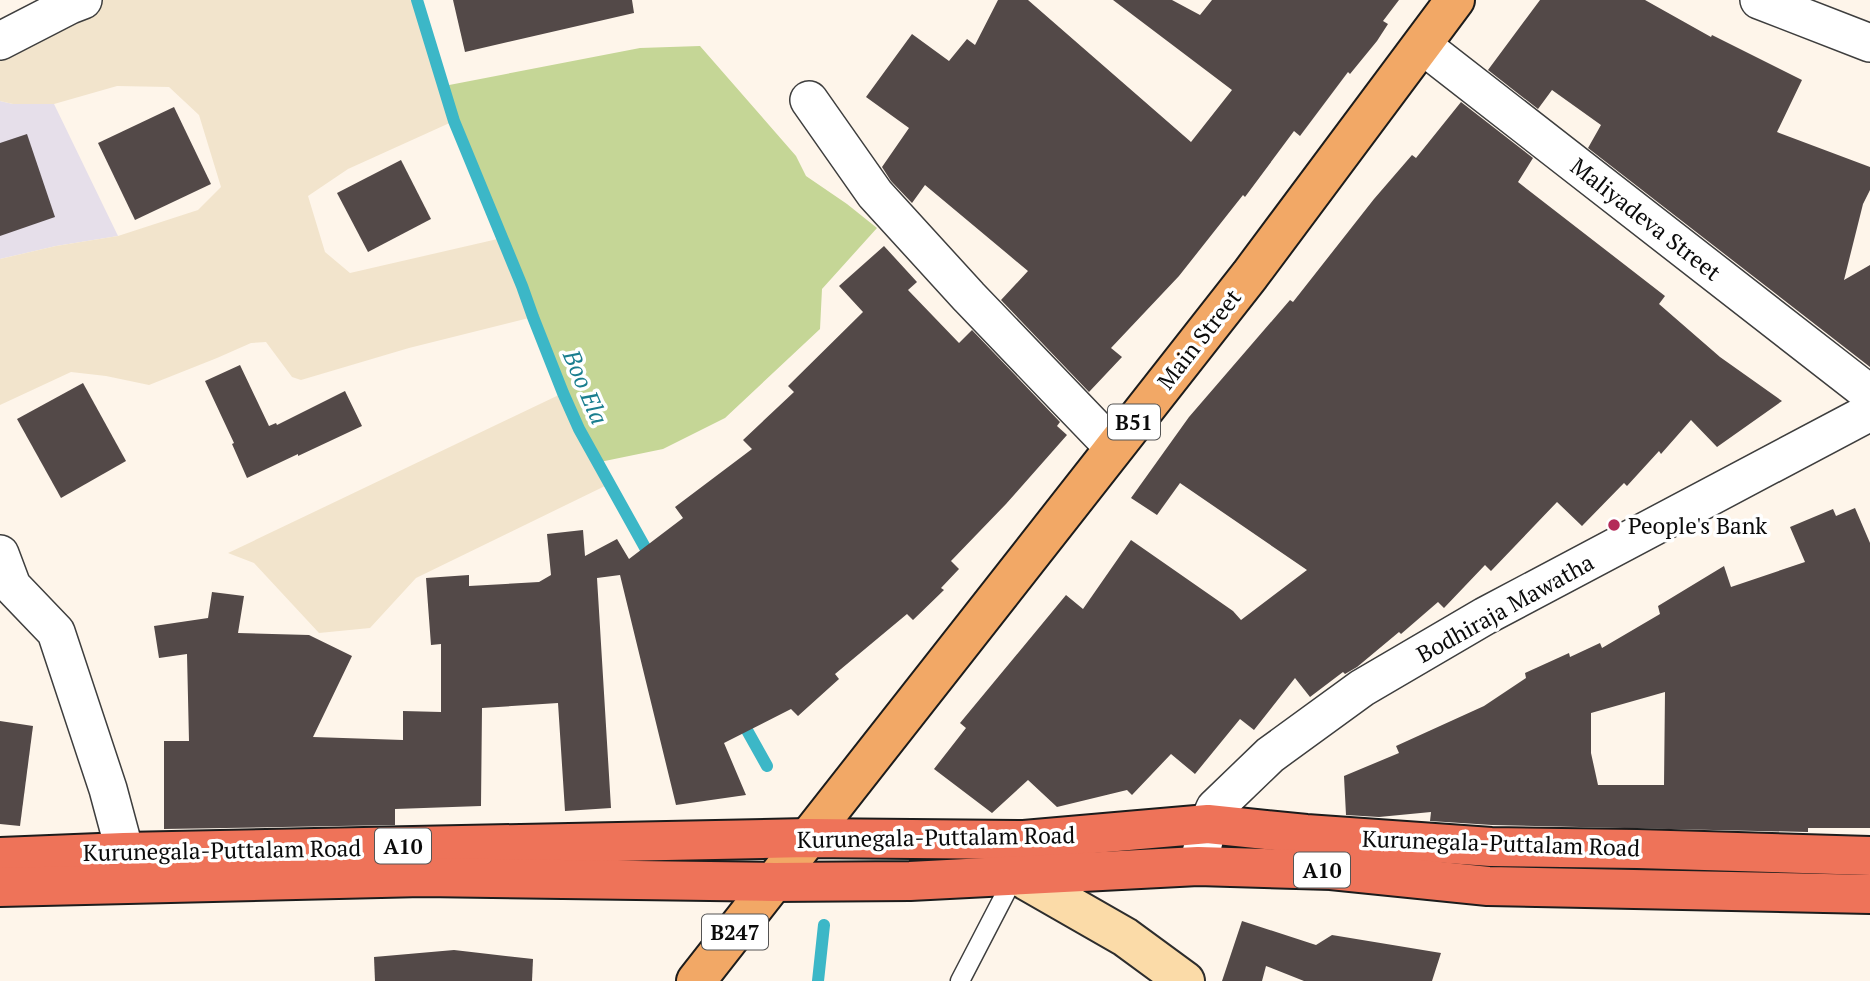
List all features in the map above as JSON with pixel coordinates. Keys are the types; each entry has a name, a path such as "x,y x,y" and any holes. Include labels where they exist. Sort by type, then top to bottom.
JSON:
{"highway":[{"name":"Kurunegala-Puttalam Road","path":"0,857 128,867 423,877 774,883 909,881 1019,857 1208,824 1491,847 1870,856"},
{"name":"Kurunegala-Puttalam Road","path":"0,887 128,867 807,838 1019,857 1331,870 1488,886 1870,894"}],"main road":[{"name":"Main Street","path":"774,883 1250,275 1455,0"},
{"name":"B247","path":"696,981 774,883"}],"street":[{"path":"0,41 83,0"},
{"path":"1759,0 1870,43"},
{"name":"Maliyadeva Street","path":"1422,45 1870,394"},
{"path":"809,100 875,194 969,297 1114,448"},
{"name":"Bodhiraja Mawatha","path":"1208,824 1215,808 1269,755 1362,688 1485,616 1870,412"},
{"path":"0,554 12,586 56,632 108,789 128,867"},
{"path":"1198,866 1208,824"},
{"path":"1019,857 1185,981"}],"lane":[{"path":"960,981 1019,857"}],"shaded area":[{"path":"83,0 417,0 454,121 348,169 308,196 325,252 350,273 502,238 533,317 409,348 301,380 292,377 266,342 251,343 149,385 71,372 0,405 0,259 118,236 198,210 221,187 199,115 169,87 117,86 54,104 13,104 0,101 0,41"},
{"path":"0,101 13,104 54,104 118,236 0,259"},
{"path":"563,393 605,486 416,578 370,628 319,633 254,563 228,553"}],"green space":[{"path":"700,46 796,156 806,176 877,228 822,289 820,329 725,418 663,449 595,463 563,393 454,121 444,86 640,48"}],"building":[{"path":"453,0 632,0 634,13 465,52"},
{"path":"998,0 1028,0 1191,142 1232,90 1113,0 1172,0 1200,15 1212,0 1399,0 1383,21 1388,24 1377,41 1350,74 1348,72 1300,136 1294,131 1245,197 1243,195 1179,276 1111,348 1122,357 1089,392 1001,300 1028,271 925,185 912,203 882,167 909,128 866,97 912,34 949,61 967,39 975,45"},
{"path":"1540,0 1645,0 1711,37 1712,35 1802,80 1777,132 1870,167 1870,190 1863,204 1844,280 1870,265 1870,367 1588,148 1601,125 1552,90 1538,109 1488,70"},
{"path":"1461,102 1533,158 1518,182 1665,296 1659,304 1720,357 1782,401 1717,447 1691,420 1661,454 1659,451 1627,486 1624,483 1582,526 1557,502 1491,571 1485,565 1444,608 1438,602 1357,667 1345,674 1343,672 1310,697 1295,678 1254,730 1240,719 1195,774 1171,754 1132,795 1127,790 1057,807 1028,780 992,813 934,769 966,728 960,723 1066,595 1083,609 1131,540 1233,611 1241,620 1307,570 1180,483 1157,515 1131,498 1189,417 1290,300 1293,302 1374,199 1412,155 1416,158"},
{"path":"174,107 211,184 135,220 98,143"},
{"path":"27,134 55,217 0,236 0,143"},
{"path":"401,160 431,219 368,252 337,193"},
{"path":"884,246 917,282 908,290 959,343 972,330 1060,422 1057,426 1067,435 951,561 959,569 941,588 944,590 913,620 907,614 835,674 839,679 798,716 791,709 724,743 746,795 676,805 620,575 597,578 611,808 565,811 558,703 482,708 481,806 395,809 395,825 164,829 164,741 189,741 187,654 159,658 154,626 208,618 212,592 244,596 238,633 309,635 352,656 313,737 403,740 403,711 441,712 441,644 431,645 426,578 469,575 469,586 539,582 551,575 547,534 583,530 585,556 617,539 629,559 683,518 675,507 752,449 743,440 794,392 788,386 863,312 839,286"},
{"path":"240,365 269,426 276,423 277,425 345,391 362,426 247,478 205,381"},
{"path":"83,383 126,461 61,498 17,419"},
{"path":"1855,508 1870,543 1870,828 1808,828 1808,832 1492,825 1430,821 1431,812 1379,817 1346,815 1344,776 1399,753 1396,746 1484,706 1526,678 1525,673 1569,653 1570,657 1600,643 1602,648 1660,614 1658,606 1724,566 1731,587 1805,562 1790,527 1833,509 1836,516","holes":["1665,692 1664,785 1598,785 1591,753 1591,713"]},
{"path":"0,721 33,726 20,826 0,824"},
{"path":"1242,921 1316,945 1332,935 1441,953 1432,981 1304,981 1266,966 1262,981 1222,981"},
{"path":"454,950 533,959 532,981 375,981 374,957"}],"waterway":[{"name":"Boo Ela","path":"417,0 454,121 563,393 579,429 652,560"},
{"name":"Boo Ela","path":"739,716 767,766"},
{"name":"Boo Ela","path":"818,981 824,925"}],"place":[{"name":"People's Bank","path":"1614,525"}]}
